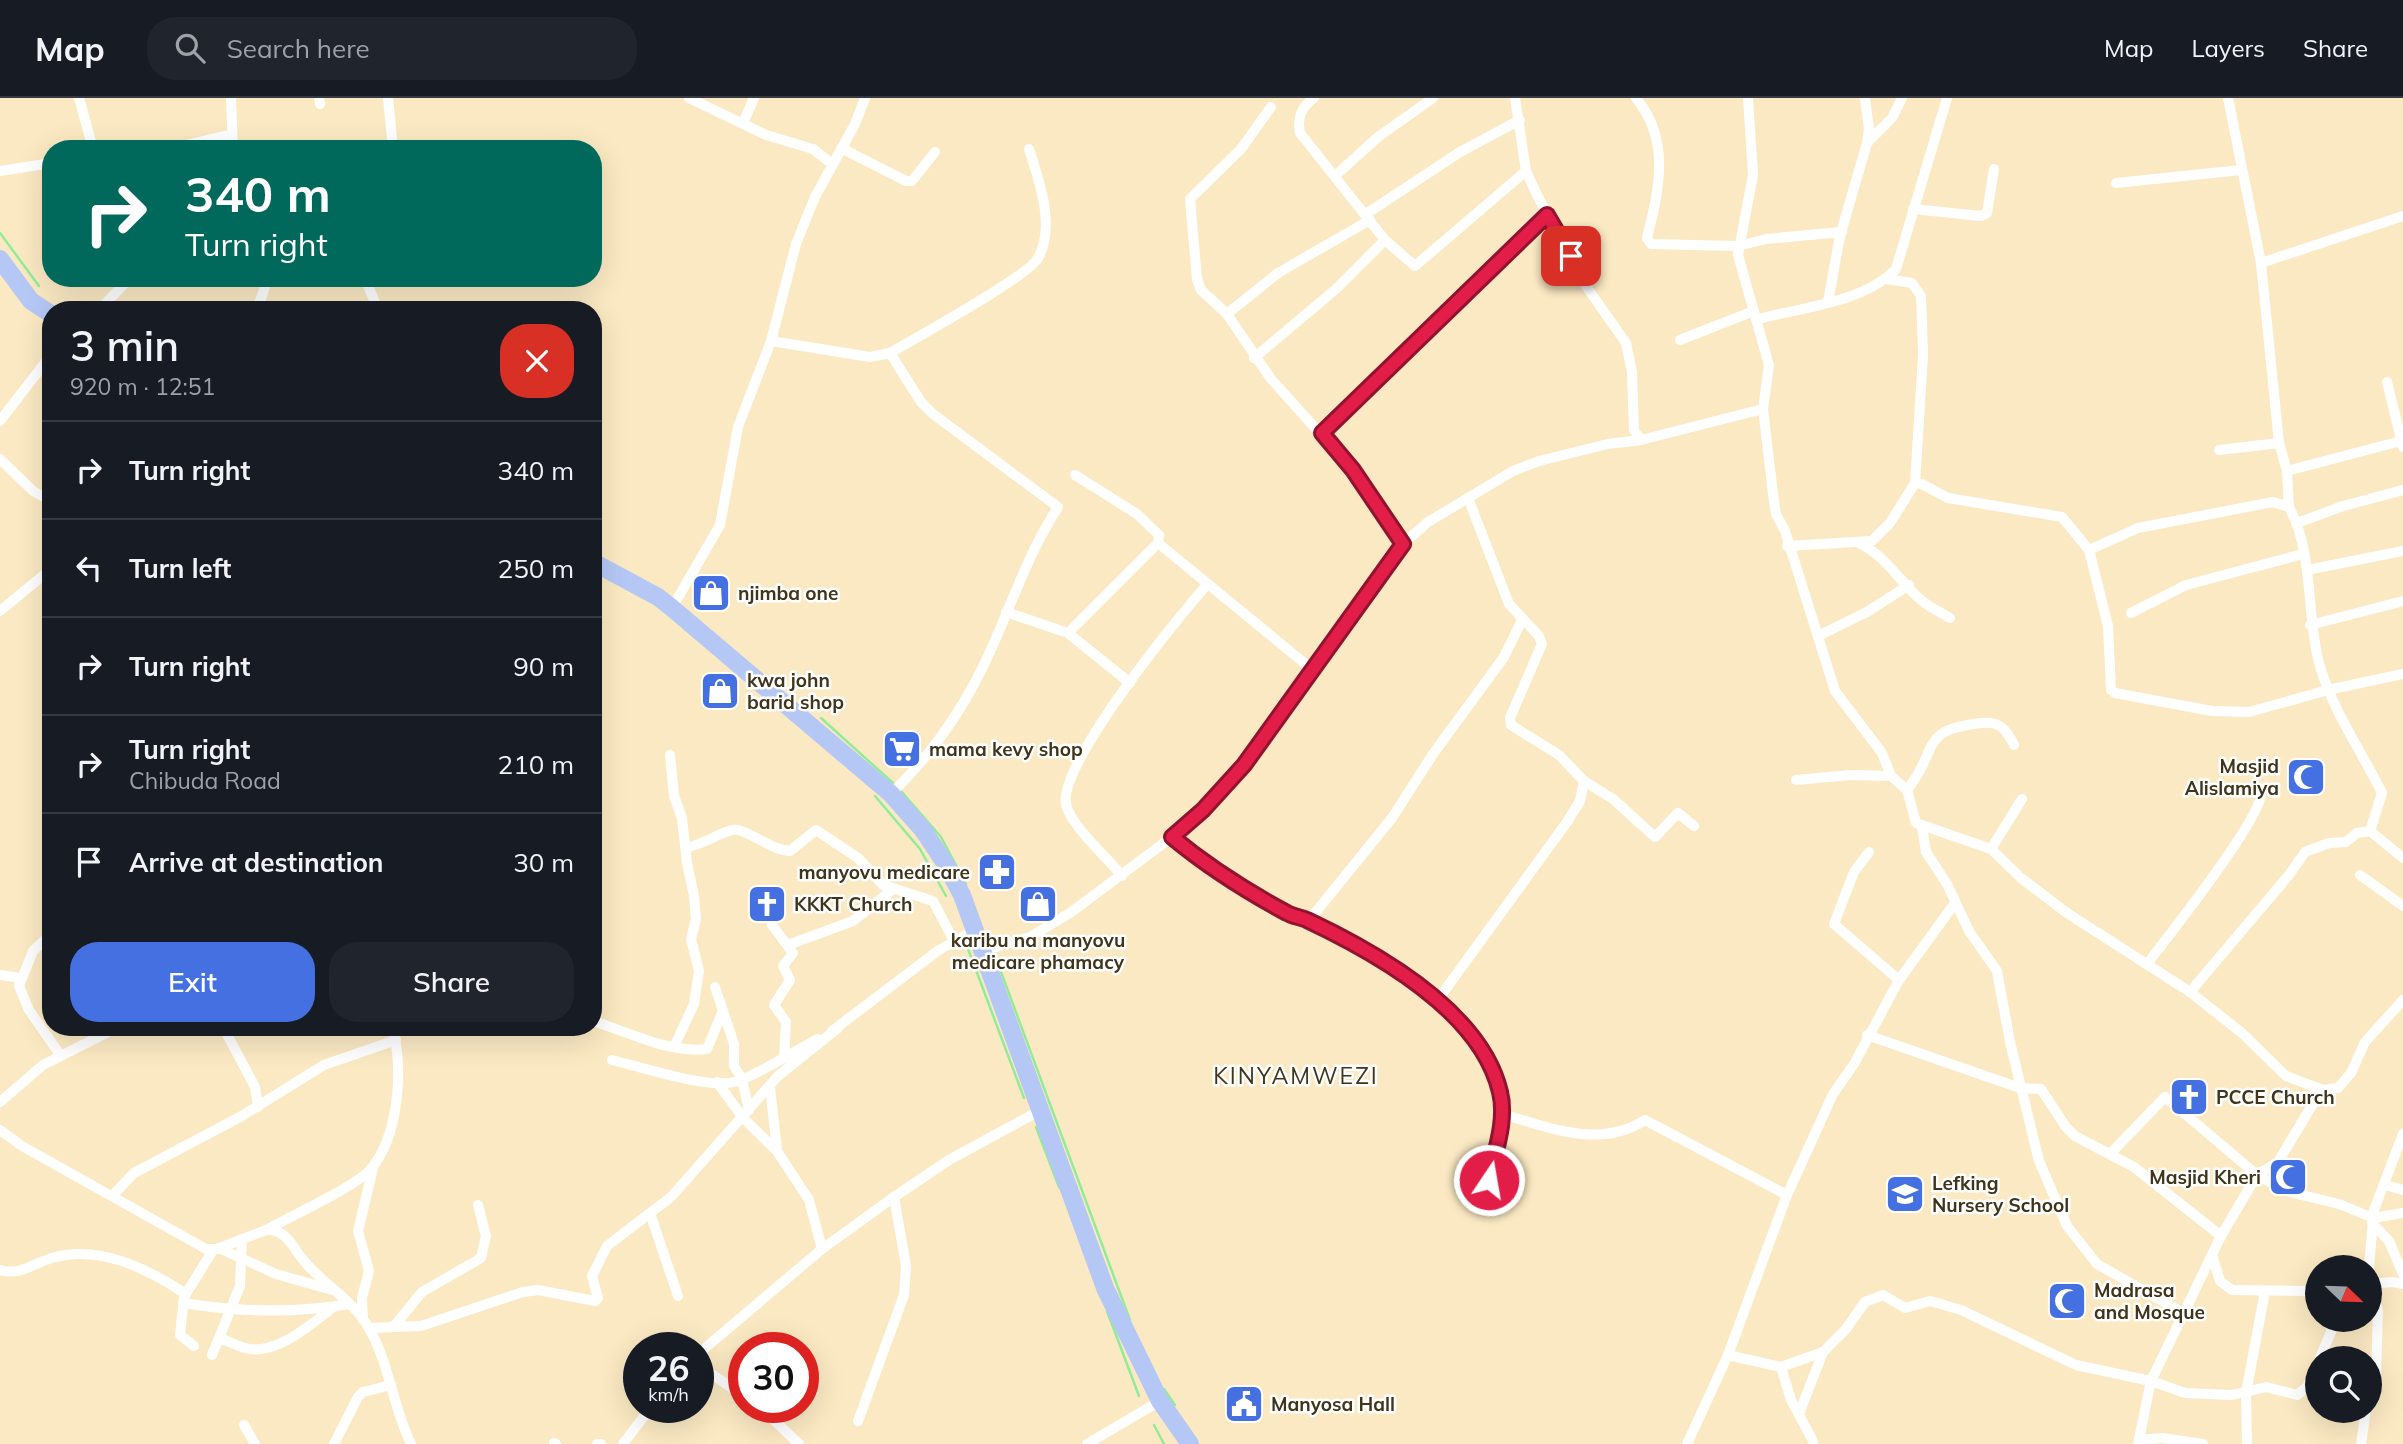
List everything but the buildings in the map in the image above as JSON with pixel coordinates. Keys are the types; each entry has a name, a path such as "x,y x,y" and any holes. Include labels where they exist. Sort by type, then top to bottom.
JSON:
{"main road":[{"path":"0,259 31,301 42,308"},
{"path":"602,570 658,597 672,608 891,794 923,830 945,863 975,930 1105,1288 1160,1401 1190,1444"}],"street":[{"path":"79,98 91,140"},
{"path":"230,98 232,140"},
{"path":"388,98 392,140"},
{"path":"689,98 783,141 813,149 832,164"},
{"path":"743,123 754,98"},
{"path":"672,608 720,525 738,427 771,341 796,244 864,98"},
{"path":"1314,98 1302,111 1298,122 1300,134 1385,240 1409,263 1419,264 1478,210 1527,171"},
{"path":"1335,176 1378,137 1433,98"},
{"path":"1515,98 1527,171 1547,215 1586,286 1626,343 1632,372 1634,430 1641,440"},
{"path":"1636,98 1651,119 1660,155 1659,182 1648,242 1666,247 1738,246 1766,239 1842,232"},
{"path":"1748,98 1753,175 1738,246 1741,273 1757,315 1769,365 1770,380 1763,409 1774,504 1835,691 1882,753 1891,776 1907,790 1912,817 1922,827 1990,849 2039,892 2190,992 2242,1033 2286,1076 2323,1090 2338,1088 2351,1073 2365,1042 2403,1000"},
{"path":"1828,302 1842,232 1867,144 1869,129 1865,98"},
{"path":"1867,144 1892,118 1902,98"},
{"path":"1887,279 1900,261 1947,98"},
{"path":"2228,98 2261,263 2276,386 2279,443 2287,471 2289,507 2297,523 2307,570 2310,625 2328,690 2382,793 2370,831"},
{"path":"1271,107 1241,149 1190,199 1197,279 1207,298 1227,314 1254,358 1353,470 1403,544"},
{"path":"1227,314 1278,273 1368,217 1460,152 1520,120"},
{"path":"207,140 232,134"},
{"path":"841,148 906,181 912,181 935,152"},
{"path":"771,341 870,356 890,353 1030,270 1038,258 1045,219 1041,187 1029,149"},
{"path":"0,171 42,164"},
{"path":"1913,209 1980,216 1987,213 1994,169"},
{"path":"2116,183 2241,170"},
{"path":"1322,433 1547,215"},
{"path":"2261,263 2403,216"},
{"path":"1254,358 1336,289 1385,240"},
{"path":"1680,340 1757,315 1828,302 1887,279 1912,283 1921,296 1923,355 1915,483 1890,523 1872,541 1787,546"},
{"path":"108,301 121,287"},
{"path":"890,353 921,402 933,414 1058,507 1035,542 987,659 948,725 923,759 891,794"},
{"path":"0,421 42,367"},
{"path":"2287,471 2402,444 2387,382"},
{"path":"983,951 1030,937 1122,876 1203,810 1244,765 1403,544 1428,522 1513,471 1539,461 1608,444 1641,440 1763,409"},
{"path":"2219,450 2279,443"},
{"path":"0,459 33,491 42,496"},
{"path":"1068,633 1158,543 1159,535 1137,514 1075,475"},
{"path":"1915,483 1948,498 1983,506 2003,506 2028,514 2046,513 2062,517 2089,550 2108,626 2112,690 2115,693 2212,711 2249,712 2328,690 2403,674"},
{"path":"2297,523 2343,506 2403,490"},
{"path":"1468,498 1509,604 1539,636 1542,644 1510,718 1511,725 1559,755 1584,781 1613,799 1655,837 1678,813 1694,826"},
{"path":"2089,550 2138,528 2273,502 2289,507"},
{"path":"1158,543 1314,671"},
{"path":"1859,543 1870,548 1923,602 1950,618"},
{"path":"2307,570 2403,551"},
{"path":"2131,612 2186,585 2303,554"},
{"path":"0,611 42,576"},
{"path":"1122,876 1067,810 1065,792 1077,761 1130,683 1177,618 1207,585"},
{"path":"1818,636 1867,612 1909,585"},
{"path":"2310,625 2403,601"},
{"path":"1006,612 1068,633 1130,683"},
{"path":"1305,919 1315,913 1355,867 1392,818 1433,754 1504,657 1522,620"},
{"path":"1907,790 1937,737 1951,727 1993,723 2007,731 2014,745"},
{"path":"670,755 674,796 682,818 696,909 691,939 699,982 694,1004 674,1047"},
{"path":"1796,780 1851,775 1891,776"},
{"path":"1437,1001 1567,822 1580,801 1584,781"},
{"path":"2147,964 2189,912 2256,815 2261,793"},
{"path":"1990,849 2022,799"},
{"path":"1922,827 1926,852 1969,931 1997,971 2020,1088 2039,1161 2054,1200 2081,1245 2097,1264 2185,1314"},
{"path":"687,847 701,846 726,831 737,830 790,851 816,830 858,858 883,885 933,901 954,941"},
{"path":"2190,992 2289,875 2305,852 2329,843 2346,842 2357,833 2370,831 2403,858"},
{"path":"1172,837 1287,913 1305,919 1378,959 1437,1001 1482,1048 1500,1092 1503,1115 1489,1180"},
{"path":"1869,852 1854,872 1833,924 1899,980"},
{"path":"2360,875 2403,906"},
{"path":"788,945 853,921 892,890"},
{"path":"1687,1444 1728,1355 1787,1195 1833,1094 1854,1064 1867,1035 1899,980 1955,902"},
{"path":"772,925 788,945 792,957 783,966 790,979 774,1005 786,1022 786,1054 778,1076"},
{"path":"266,1230 274,1230 286,1236 304,1262 349,1304 366,1324 421,1326 523,1292 538,1290 595,1301 598,1298 592,1276 601,1255 618,1235 671,1197 778,1076 954,941 975,930"},
{"path":"42,942 33,951 20,978 19,993 42,1028"},
{"path":"0,975 20,978"},
{"path":"715,987 734,1044 734,1066 741,1079 746,1114"},
{"path":"602,1024 674,1047 708,1049 722,1013"},
{"path":"612,1059 683,1077 717,1082 741,1079 838,1028"},
{"path":"1867,1035 2020,1088 2040,1089 2066,1127 2134,1167 2221,1236"},
{"path":"48,1036 61,1056"},
{"path":"0,1102 43,1065 100,1036"},
{"path":"228,1036 255,1087 258,1107"},
{"path":"395,1036 399,1067 394,1114 373,1166 358,1231 369,1271 362,1298 366,1324 391,1385 399,1418 411,1444"},
{"path":"113,1195 134,1173 258,1107 324,1066 396,1040"},
{"path":"717,1082 777,1151 809,1200 822,1249"},
{"path":"770,1087 777,1151"},
{"path":"2203,1444 2162,1438 2138,1442 2151,1381 2221,1236 2257,1175 2278,1162 2323,1090"},
{"path":"2109,1154 2165,1097 2257,1175 2286,1191 2339,1204 2372,1220 2389,1241 2403,1274"},
{"path":"714,1340 822,1249 894,1197 949,1160 1041,1110"},
{"path":"1503,1115 1578,1135 1596,1136 1630,1130 1646,1120 1787,1195"},
{"path":"0,1130 22,1146 113,1195 177,1234 243,1258 276,1274 335,1291"},
{"path":"2370,1255 2372,1220 2403,1134"},
{"path":"194,1346 180,1335 184,1298 216,1249 266,1230 358,1180 373,1166"},
{"path":"2385,1185 2403,1190"},
{"path":"858,1421 904,1296 906,1266 894,1197"},
{"path":"395,1325 422,1293 481,1258 486,1236 478,1205"},
{"path":"650,1213 678,1296"},
{"path":"2372,1220 2403,1213"},
{"path":"212,1355 240,1286 242,1239"},
{"path":"2212,1255 2225,1286 2232,1290 2305,1291"},
{"path":"0,1270 19,1271 54,1257 93,1256 118,1259 141,1268 184,1298 231,1311 334,1307 349,1304"},
{"path":"2382,1282 2403,1284"},
{"path":"2247,1444 2246,1392 2265,1291"},
{"path":"1799,1414 1823,1352 1846,1329 1865,1302 1883,1295 1905,1308 1930,1301 1961,1310 2076,1364 2151,1381 2185,1393 2246,1392 2266,1387 2292,1395 2300,1394 2305,1386"},
{"path":"219,1338 249,1349 268,1348 310,1325 334,1307"},
{"path":"1728,1355 1781,1367 1823,1352"},
{"path":"1781,1367 1811,1443"},
{"path":"334,1444 358,1396 363,1392 391,1385"},
{"path":"1087,1444 1160,1401"},
{"path":"630,1441 641,1423"},
{"path":"777,1423 799,1444"},
{"path":"2361,1444 2365,1423"},
{"path":"244,1425 255,1444"}],"waterway":[{"path":"0,233 39,286"},
{"path":"821,718 893,783"},
{"path":"900,790 941,837 966,884"},
{"path":"875,796 920,849 946,896"},
{"path":"967,946 1024,1098"},
{"path":"994,953 1130,1320"},
{"path":"1036,1127 1059,1187"},
{"path":"1107,1311 1139,1396"},
{"path":"1164,1389 1175,1405"},
{"path":"1154,1425 1164,1444"}],"place":[{"name":"njimba one","path":"711,593"},
{"name":"kwa john barid shop","path":"720,691"},
{"name":"mama kevy shop","path":"902,749"},
{"name":"Masjid Alislamiya","path":"2306,777"},
{"name":"manyovu medicare","path":"997,872"},
{"name":"KKKT Church","path":"767,904"},
{"name":"karibu na manyovu medicare phamacy","path":"1038,904"},
{"name":"PCCE Church","path":"2189,1097"},
{"name":"Masjid Kheri","path":"2288,1177"},
{"name":"Lefking Nursery School","path":"1905,1194"},
{"name":"Madrasa and Mosque","path":"2067,1301"},
{"name":"Manyosa Hall","path":"1244,1404"}],"district":[{"name":"KINYAMWEZI","path":"1296,1076"}],"route":[{"path":"1489,1180 1503,1115 1500,1092 1482,1048 1466,1029 1410,979 1346,941 1305,919 1287,913 1213,867 1172,837 1203,810 1244,765 1403,544 1353,470 1322,433 1420,341 1464,293 1547,215 1571,256"}]}
